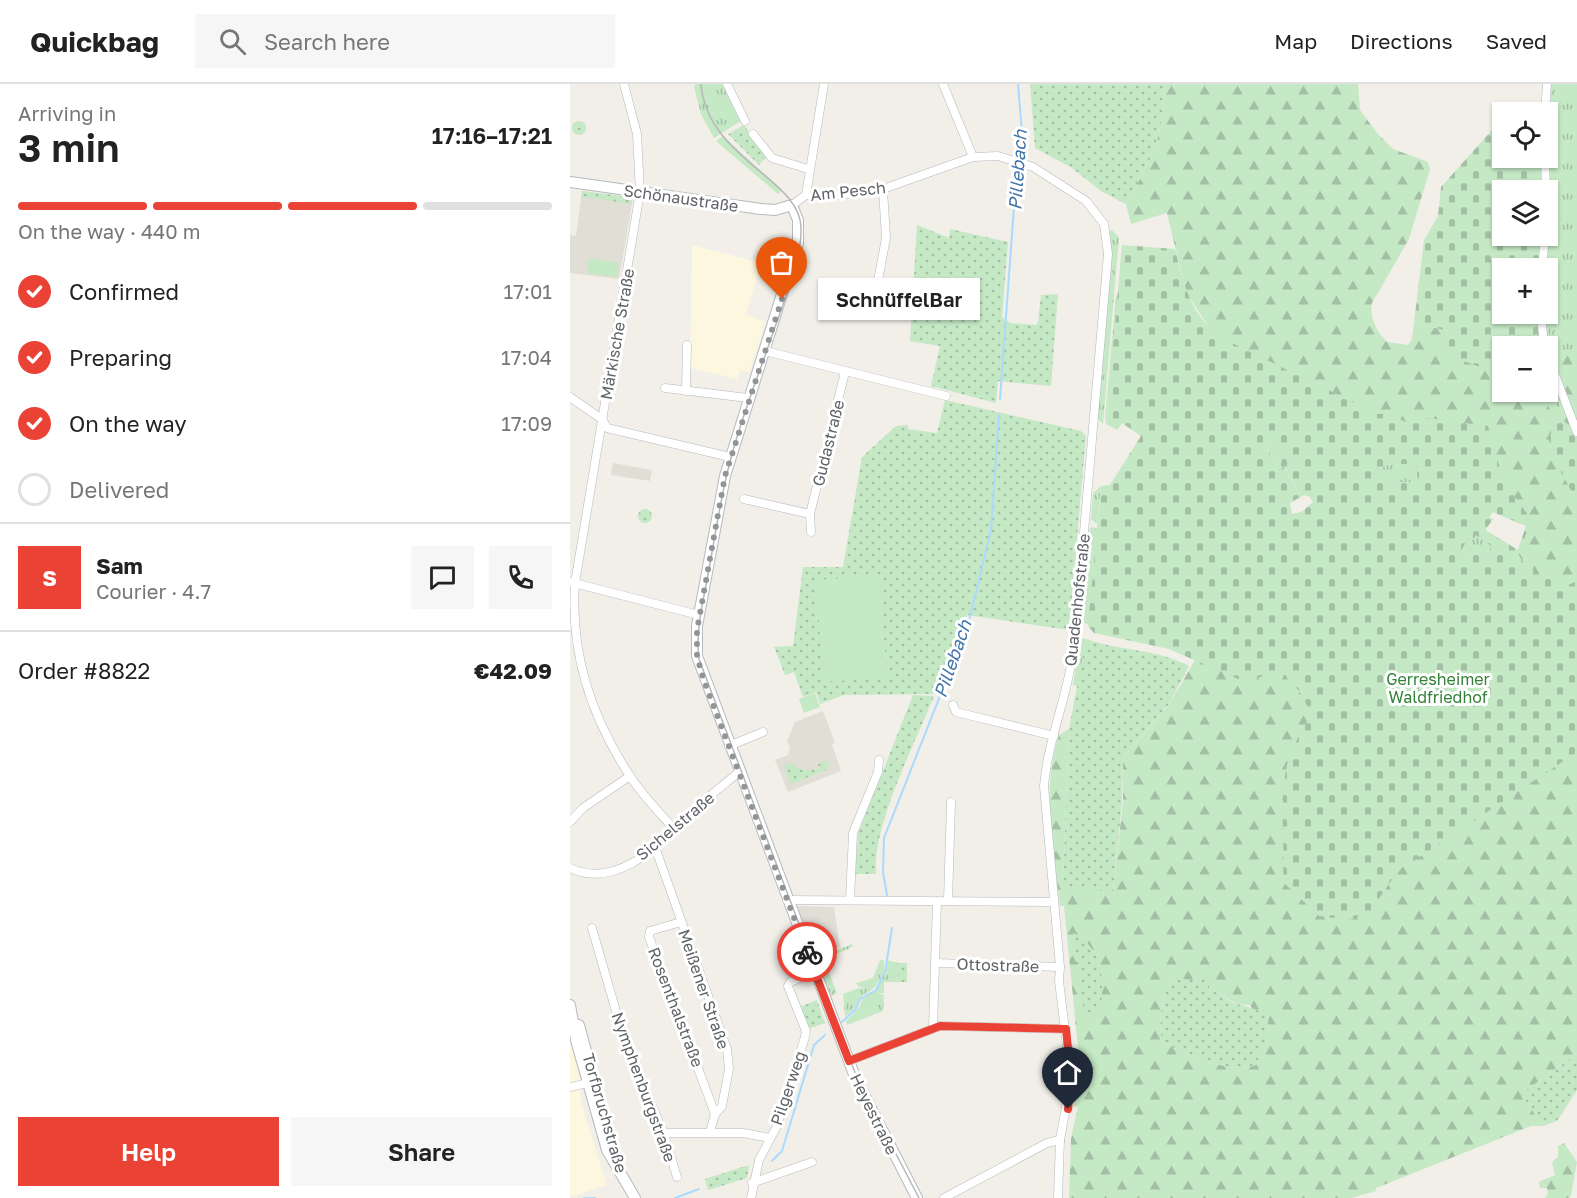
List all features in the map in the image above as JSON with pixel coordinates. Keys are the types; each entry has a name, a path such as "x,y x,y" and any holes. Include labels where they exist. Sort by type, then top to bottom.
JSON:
{"street":[{"name":"Märkische Straße","path":"624,84 637,134 640,192 603,420 572,583 574,642 586,688 613,747 630,776 674,829"},
{"path":"727,84 745,121"},
{"path":"806,195 808,169 824,84"},
{"path":"943,84 973,157"},
{"path":"1546,102 1547,84"},
{"path":"753,135 772,158 808,169"},
{"name":"Quadenhofstraße","path":"973,157 990,155 1012,159 1083,198 1098,214 1106,229 1108,243 1074,648 1069,683 1047,762 1044,798 1060,967 1059,981 1063,1000 1071,1087 1060,1140 1058,1198"},
{"name":"Am Pesch","path":"792,205 806,195 831,196 883,189 973,157"},
{"name":"Schönaustraße","path":"570,182 767,210 792,205"},
{"path":"874,302 886,238 883,189"},
{"name":"Heyestraße","path":"792,205 798,220 798,243 729,457 699,615 696,641 698,661 864,1098 917,1198"},
{"path":"686,391 687,345"},
{"path":"765,351 946,396"},
{"name":"Gudastraße","path":"811,532 810,514 845,372"},
{"path":"1558,383 1577,432"},
{"path":"665,388 748,398"},
{"path":"570,398 603,420 607,428 632,436 729,457"},
{"path":"744,499 810,514"},
{"path":"572,583 699,615"},
{"path":"954,705 956,712 1054,736"},
{"path":"729,746 763,732"},
{"path":"850,900 854,834 878,772 879,760"},
{"name":"Sichelstraße","path":"570,868 588,873 616,869 635,861 655,847 739,772"},
{"path":"570,822 583,808 630,776"},
{"path":"948,901 951,802"},
{"name":"Meißener Straße","path":"655,847 727,1049 729,1069 722,1106 715,1114 710,1132"},
{"path":"787,900 1054,902"},
{"path":"933,1028 937,901"},
{"name":"Rosenthalstraße","path":"681,922 650,930 649,936 715,1114"},
{"name":"Nymphenburgstraße","path":"592,928 626,1046 663,1133 677,1176"},
{"name":"Ottostraße","path":"936,963 1060,967"},
{"name":"Pilgerweg","path":"751,1198 752,1183 759,1160 777,1126 806,1031 788,986 790,982 815,972"},
{"name":"Torfbruchstraße","path":"571,1008 580,1028 596,1080 601,1110 625,1180"},
{"name":"Torfbruchstraße","path":"571,1008 576,1040 608,1150 634,1198"},
{"path":"580,1028 579,1040 589,1073 588,1083"},
{"path":"849,1061 933,1028 1066,1029"},
{"path":"570,1087 588,1083"},
{"path":"588,1083 593,1087 601,1110"},
{"path":"663,1133 710,1132 770,1138"},
{"path":"944,1198 1047,1143 1060,1140"},
{"path":"752,1183 812,1162"}],"shaded area":[{"path":"582,191 633,198 619,279 570,273 570,235 576,236"},
{"path":"692,245 761,263 746,315 766,322 749,372 740,370 737,379 690,368"},
{"path":"613,463 652,470 650,481 611,475"},
{"path":"823,711 835,743 832,744 841,771 788,792 775,760 788,755 790,748 787,741 795,722"},
{"path":"797,906 834,907 840,947 816,956"},
{"path":"570,1036 580,1072 580,1099 607,1185 570,1197"}],"green space":[{"path":"696,84 725,84 727,95 741,121 714,138 701,114 694,87"},
{"path":"1030,84 1165,84 1164,103 1154,147 1126,204 1101,191 1072,168 1035,148"},
{"path":"1165,84 1358,84 1360,110 1377,133 1393,149 1428,162 1430,169 1409,239 1372,303 1373,319 1383,338 1387,342 1408,345 1412,339 1414,323 1448,331 1492,364 1492,402 1558,402 1558,352 1577,349 1577,1054 1521,1094 1543,1126 1531,1126 1376,1188 1376,1191 1351,1198 1069,1198 1071,1138 1078,1107 1074,1106 1077,1085 1075,1059 1079,1058 1064,906 1060,906 1050,820 1051,777 1059,735 1069,729 1063,884 1113,891 1123,802 1123,758 1169,705 1278,516 1354,522 1418,482 1416,463 1212,332 1186,292 1167,213 1131,224 1126,204 1149,160 1161,120","holes":["1493,512 1526,526 1518,550 1485,530 1493,519 1489,517","1476,535 1491,545 1486,566 1480,555 1468,556 1461,551 1468,538 1473,539","1173,979 1209,981 1209,988 1237,1004 1250,1005 1267,1035 1255,1065 1234,1068 1208,1062 1162,1042 1163,1000"]},
{"path":"1551,84 1577,84 1577,349 1558,352 1558,336 1545,336 1544,324 1558,324 1558,258 1545,258 1547,246 1558,246 1558,180 1549,180 1549,168 1558,168 1558,102 1551,102"},
{"path":"579,121 584,123 586,128 584,133 579,135 574,133 572,128 574,123"},
{"path":"744,125 766,157 759,165 728,134"},
{"path":"1492,130 1492,168 1542,168 1543,180 1492,180 1492,246 1541,246 1541,258 1492,258 1492,324 1540,324 1541,336 1492,336 1492,372 1443,353 1448,331 1414,323 1424,240 1438,216 1441,187"},
{"path":"723,136 782,190 778,194 716,141"},
{"path":"582,191 629,197 632,204 585,197 581,199"},
{"path":"917,225 949,238 950,229 1008,242 1002,317 1010,323 1036,325 1041,295 1058,294 1051,386 998,381 996,403 931,386 940,346 910,341"},
{"path":"1112,230 1119,237 1103,424 1098,419 1098,413 1111,255 1110,231"},
{"name":"Gerresheimer Waldfriedhof","path":"1122,245 1175,249 1191,301 1206,323 1228,341 1377,414 1388,414 1408,423 1428,418 1488,426 1503,475 1514,496 1531,518 1519,555 1525,566 1568,585 1577,581 1577,752 1397,872 1370,912 1349,920 1319,916 1283,882 1283,809 1287,765 1311,714 1297,688 1274,671 1247,683 1169,649 1094,633 1088,626 1101,486 1110,485 1141,436 1122,423 1117,430 1106,424","holes":["1271,443 1282,462 1276,465 1266,446","1391,464 1416,464 1418,482 1380,482 1380,468","1284,466 1296,487 1290,491 1279,469","1304,495 1310,497 1313,502 1302,511 1292,514 1290,503","1493,512 1526,526 1518,550 1485,530 1493,519 1489,517","1476,535 1491,546 1486,566 1480,555 1468,556 1461,551 1468,538 1473,539"]},
{"path":"589,258 619,263 617,277 587,273"},
{"path":"1116,295 1118,296 1106,424 1105,417"},
{"path":"945,400 1081,431 1086,436 1069,630 967,615 938,694 844,695 820,704 816,692 803,697 794,672 785,675 774,647 793,646 803,567 843,567 862,457 896,426 908,425 908,429 937,433"},
{"path":"1547,402 1558,402 1564,421 1577,432 1577,514 1576,500 1553,457 1549,441 1554,421"},
{"path":"1271,443 1282,462 1276,465 1266,446"},
{"path":"1391,464 1416,464 1418,482 1380,482 1380,468"},
{"path":"1284,466 1296,488 1290,491 1278,469"},
{"path":"1101,486 1097,524 1091,519 1093,493"},
{"path":"645,509 650,511 652,516 650,521 645,523 640,521 638,516 640,511"},
{"path":"1090,528 1097,529 1089,624 1082,623"},
{"path":"1476,535 1491,546 1486,567 1461,551 1468,538"},
{"path":"880,576 887,678 823,682 816,580"},
{"path":"1080,638 1086,639 1078,686 1073,685"},
{"path":"1086,639 1165,656 1189,666 1169,704 1123,758 1122,802 1113,891 1069,889 1063,884 1069,729"},
{"path":"815,693 820,707 804,713 799,699"},
{"path":"913,695 934,696 906,760 888,809 881,832 876,874 855,874 858,834"},
{"path":"822,761 829,762 828,769 791,784 784,766 790,762 801,769 821,769 818,765"},
{"path":"1073,933 1091,948 1100,969 1102,993 1098,1016 1084,1014"},
{"path":"853,944 849,949 818,961 816,958"},
{"path":"880,960 884,960 884,972 875,987 862,996 856,1007 845,1017 843,994 859,988 866,989 856,983 873,978"},
{"path":"887,960 898,963 898,982 884,982 884,993 877,993 884,995 883,1011 847,1025 846,1021 859,1008 862,999 876,990 880,979 886,973"},
{"path":"898,963 907,963 907,982 898,982"},
{"path":"826,965 837,993 831,996 821,968"},
{"path":"1201,977 1209,981 1209,988 1234,1003 1262,1013 1268,1019 1268,1033 1256,1065 1235,1068 1209,1062 1162,1042 1163,1000 1169,985 1173,979 1193,980"},
{"path":"817,1000 825,1023 808,1029 800,1007"},
{"path":"1577,1054 1577,1090 1557,1121 1543,1126 1521,1094"},
{"path":"1564,1143 1577,1162 1571,1195 1569,1198 1545,1198 1548,1194 1547,1188 1540,1188 1539,1182 1555,1175 1552,1162 1558,1157 1558,1146"},
{"path":"749,1165 747,1178 708,1190 705,1179"}],"waterway":[{"name":"Pillebach","path":"1017,160 1022,133 1018,84"},
{"name":"Pillebach","path":"1000,399 1017,166"},
{"name":"Pillebach","path":"887,895 883,872 884,838 968,625 991,530 999,415"},
{"name":"Pillebach","path":"842,1022 856,1009 860,999 876,990 885,972 892,928"},
{"name":"Pillebach","path":"772,1161 782,1151 814,1045 825,1035"},
{"name":"Pillebach","path":"675,1198 699,1189"},
{"name":"Pillebach","path":"584,1198 595,1198"}],"tram line":[{"path":"701,84 707,110 719,131 735,150 786,195 797,211 801,228 791,281 745,410 727,472 701,614 698,636 699,659 859,1083 919,1198"}],"way so far":[{"path":"782,299 729,457 696,641 703,678 807,952"}],"place":[{"name":"SchnüffelBar","path":"782,299"}],"route":[{"path":"807,952 849,1061 940,1026 1066,1029 1071,1079 1068,1109"}]}
